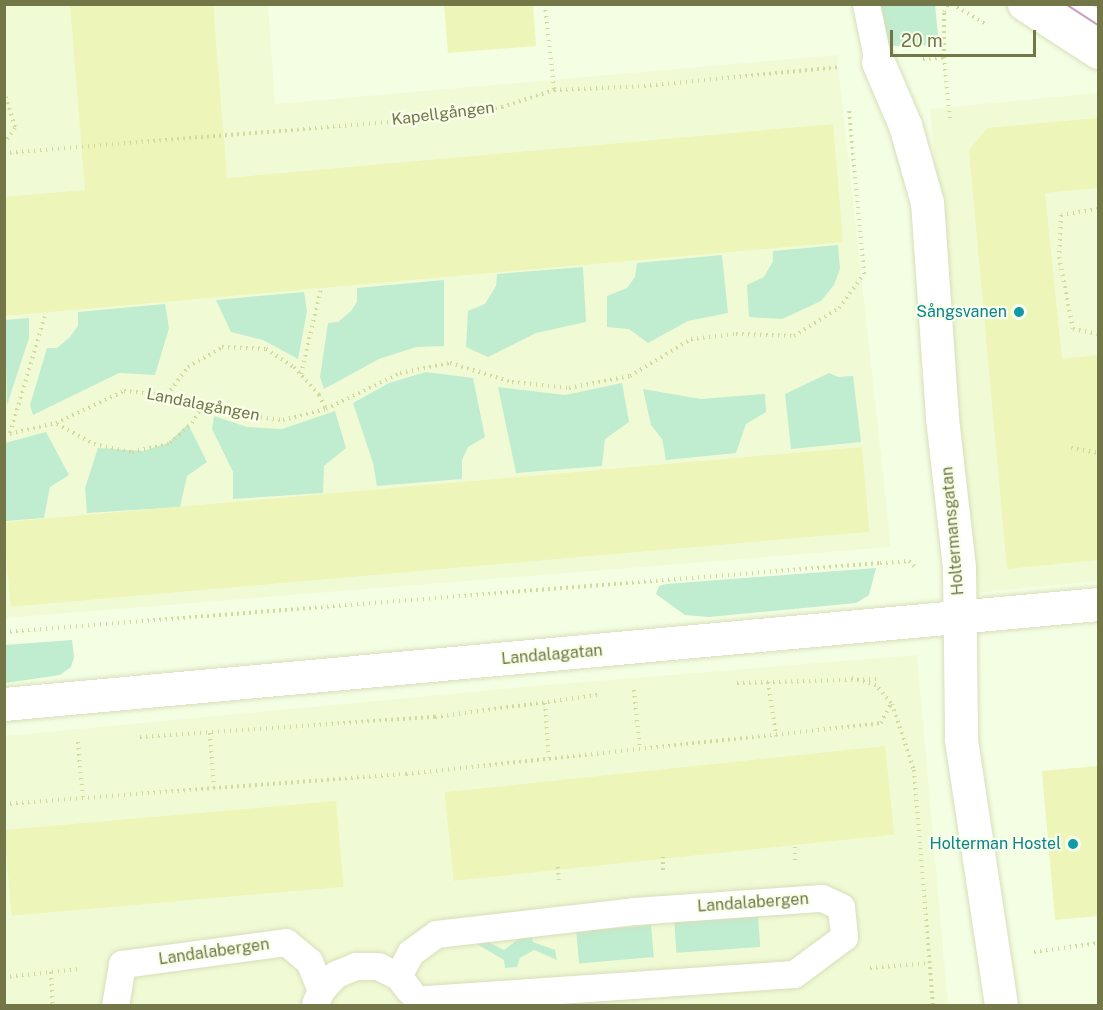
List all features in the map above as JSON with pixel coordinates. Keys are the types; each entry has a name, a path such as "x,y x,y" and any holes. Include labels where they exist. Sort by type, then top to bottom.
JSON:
{"street":[{"path":"1024,4 1098,52"},
{"name":"Holtermansgatan","path":"878,62 905,125 927,202 960,618 961,740 1001,1005"},
{"name":"Landalagatan","path":"4,704 1098,604"}],"lane":[{"path":"866,4 878,62"},
{"path":"1066,4 1098,25"},
{"name":"Landalabergen","path":"318,998 336,974 356,966 378,966 398,976 416,1003 794,974 844,937 841,907 822,898 634,911 436,934 410,953 398,976"},
{"name":"Landalabergen","path":"122,964 286,942 309,961 318,998"},
{"path":"115,1005 122,964"}],"path":[{"path":"545,4 554,90"},
{"name":"Kapellgången","path":"4,153 448,117 502,107 554,90 644,86 944,57 944,12 948,4"},
{"path":"4,91 15,128 4,144"},
{"name":"Landalagången","path":"4,435 56,423 124,391 166,395 203,405 283,420 326,410 400,373 450,363 512,382 569,388 630,376 692,339 736,334 794,336 839,308 864,274 848,100"},
{"path":"1098,209 1061,215 1059,257 1073,329 1098,334"},
{"path":"1050,257 1059,257"},
{"path":"301,374 321,288"},
{"path":"10,433 46,312"},
{"path":"166,395 188,367 222,347 266,350 301,374 326,410"},
{"path":"56,423 94,444 132,452 170,443 192,423 203,405"},
{"path":"1071,448 1098,453"},
{"path":"4,632 909,561 960,618"},
{"path":"851,678 876,686 891,704 914,770 933,1005"},
{"path":"732,683 877,679"},
{"path":"768,682 776,736"},
{"path":"623,692 644,689"},
{"path":"634,690 640,749"},
{"path":"138,738 435,717 601,695"},
{"path":"545,703 549,759"},
{"path":"4,804 549,759 874,726 881,723 891,704"},
{"path":"210,733 214,788"},
{"path":"78,741 83,798"},
{"path":"68,742 90,741"},
{"path":"1033,952 1098,943"},
{"path":"4,976 122,964"},
{"path":"51,972 53,1005"}],"shaded area":[{"path":"5,5 268,5 275,104 837,55 891,547 5,618"},
{"path":"880,5 935,5 939,45 885,46"},
{"path":"1098,93 1098,581 974,593 930,109"},
{"path":"838,245 840,269 834,285 821,301 782,319 749,317 747,285 764,277 773,261 773,251"},
{"path":"722,255 728,313 688,321 648,343 629,329 607,327 607,296 627,288 635,277 637,263"},
{"path":"583,267 586,322 536,333 488,357 466,347 468,311 485,304 496,286 497,274"},
{"path":"444,280 444,346 416,347 379,359 324,389 320,377 328,323 338,322 351,311 357,302 357,288"},
{"path":"304,292 307,311 298,359 263,340 231,332 216,300"},
{"path":"165,304 169,328 155,375 119,373 33,415 30,405 47,348 57,348 69,338 78,326 78,312"},
{"path":"29,318 29,338 7,405 5,320"},
{"path":"426,372 473,378 485,437 468,447 462,460 462,479 377,486 373,463 353,403 389,383"},
{"path":"829,373 838,377 853,376 861,442 791,449 785,394"},
{"path":"622,383 629,422 605,439 602,466 516,473 498,387 565,395"},
{"path":"643,389 701,399 765,394 766,412 746,424 736,453 666,460 662,439 651,425"},
{"path":"335,411 346,448 324,466 323,493 233,499 233,472 212,429 214,416 247,427 282,429"},
{"path":"188,424 207,462 187,476 180,507 87,513 85,488 98,448 143,451 168,443"},
{"path":"46,432 69,475 50,487 44,518 5,521 5,443"},
{"path":"876,568 869,595 856,603 709,617 685,615 656,594 659,586 666,584"},
{"path":"72,640 74,657 71,667 60,675 5,683 5,645"},
{"path":"917,655 948,1005 5,1006 5,736 534,686"},
{"path":"758,915 760,947 676,953 674,921"},
{"path":"651,925 654,957 579,963 576,932"},
{"path":"521,937 532,937 533,942 555,950 557,960 534,950 520,958 517,967 505,968 504,960 477,944 486,941 504,950"}],"building":[{"path":"70,4 213,4 227,178 833,124 843,242 4,316 4,197 85,190"},
{"path":"444,4 533,4 536,46 448,53"},
{"name":"Sångsvanen","path":"1098,118 1098,188 1045,193 1062,359 1098,355 1098,560 1007,569 969,150 987,128"},
{"path":"862,447 869,532 11,607 4,522"},
{"path":"885,746 894,835 454,881 444,792"},
{"name":"Holterman Hostel","path":"1098,766 1098,916 1055,920 1042,771"},
{"path":"336,801 343,887 12,916 4,830"}],"tram line":[{"path":"1066,4 1098,25"}],"place":[{"name":"Sångsvanen","path":"1019,312"},
{"name":"Holterman Hostel","path":"1073,844"}]}
